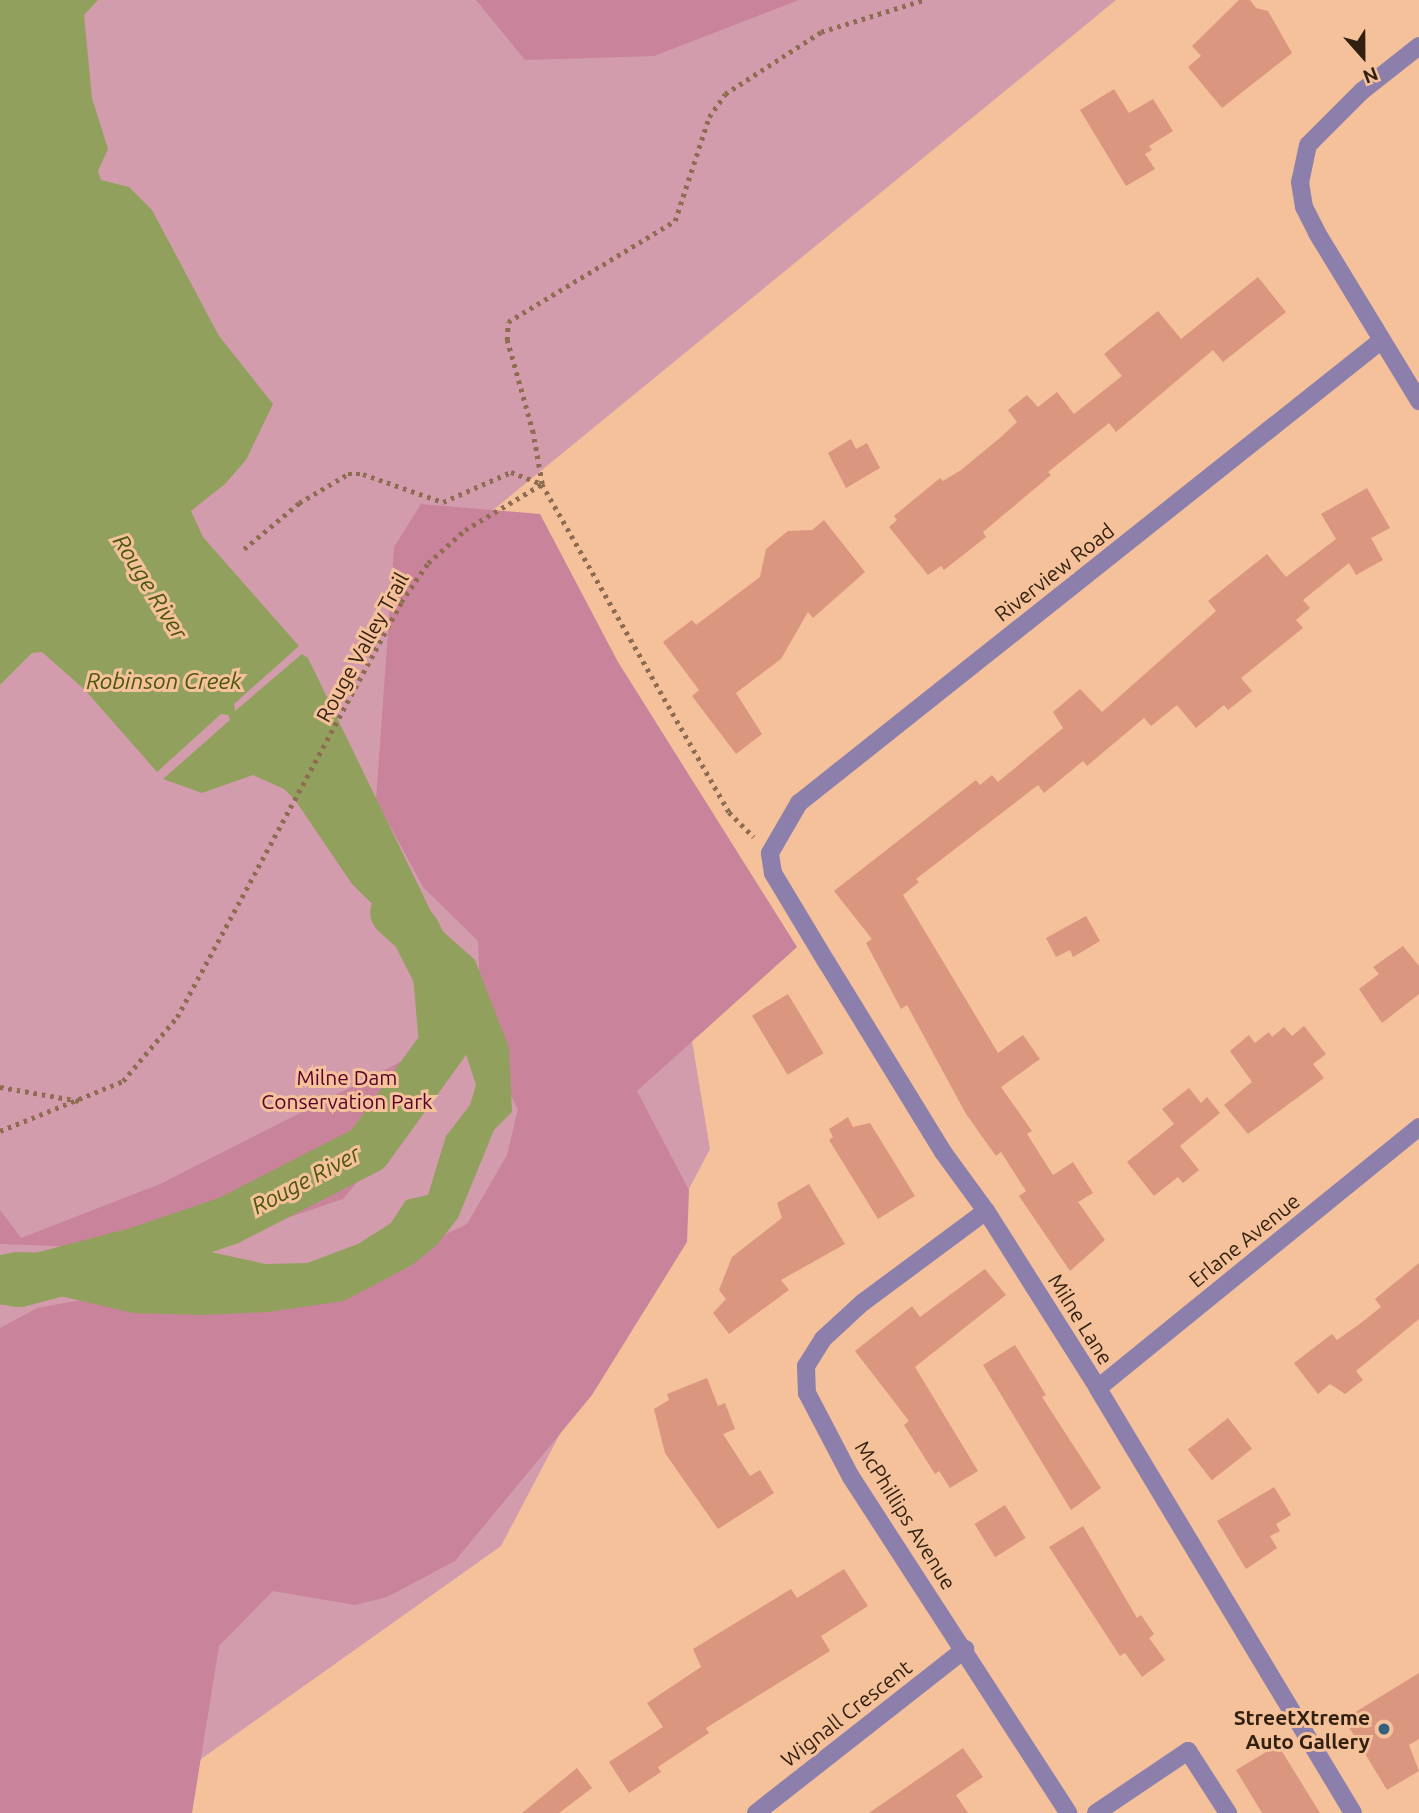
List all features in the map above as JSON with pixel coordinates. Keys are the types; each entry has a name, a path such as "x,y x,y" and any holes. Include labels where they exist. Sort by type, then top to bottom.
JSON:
{"street":[{"path":"1419,46 1362,90 1308,145 1300,183 1308,216 1419,401"},
{"name":"Riverview Road","path":"769,853 799,803 1382,340"},
{"name":"Milne Lane","path":"769,853 773,873 834,975 943,1152 986,1211 1098,1388 1353,1813"},
{"name":"Erlane Avenue","path":"1098,1388 1419,1127"},
{"name":"McPhillips Avenue","path":"986,1211 862,1303 823,1339 806,1366 807,1392 851,1477 1068,1813"},
{"name":"Wignall Crescent","path":"755,1813 965,1650"},
{"path":"1096,1813 1188,1751 1228,1813"}],"path":[{"path":"769,853 729,812 542,484 533,433 507,340 508,322 674,221 709,117 724,94 821,32 922,0"},
{"path":"244,549 299,503 348,474 363,474 443,502 511,472 542,484"},
{"name":"Rouge Valley Trail","path":"0,1131 80,1102 123,1082 177,1017 198,982 401,602 428,563 456,538 542,484"},
{"path":"0,1087 80,1102"}],"green space":[{"name":"Milne Dam Conservation Park","path":"0,0 1116,0 476,524 659,843 710,1149 501,1546 125,1813 0,1813"}],"shaded area":[{"path":"476,0 799,0 654,56 525,60"},
{"path":"421,504 540,514 618,662 797,947 637,1091 689,1190 687,1242 592,1395 455,1561 387,1597 355,1605 273,1591 219,1646 192,1813 0,1813 0,1328 37,1308 104,1296 330,1289 467,1224 507,1155 518,1109 482,1041 478,941 423,887 376,800 394,547"},
{"path":"418,1053 396,1136 343,1199 269,1224 131,1249 0,1244 0,1210 21,1238 160,1184"}],"water":[{"name":"Robinson Creek","path":"0,0 98,0 84,15 92,98 108,149 98,171 101,180 129,187 152,210 219,336 273,404 246,460 225,484 191,511 203,537 299,646 234,704 235,711 302,654 308,658 439,928 475,960 509,1048 512,1112 494,1130 458,1218 436,1246 412,1265 344,1301 268,1312 203,1315 133,1313 56,1295 30,1296 0,1305 0,1255 16,1252 157,1256 206,1251 266,1264 307,1263 358,1244 391,1223 406,1200 428,1195 446,1136 470,1105 476,1085 443,983 431,962 352,884 295,800 284,789 253,775 202,793 163,779 230,720 228,715 221,714 157,772 85,690 42,652 32,653 0,685"}],"building":[{"path":"1239,0 1250,0 1256,8 1268,11 1292,53 1222,108 1188,67 1201,56 1192,46"},
{"path":"1114,89 1129,113 1153,99 1173,131 1149,146 1152,150 1145,154 1155,169 1126,186 1080,110"},
{"path":"1258,277 1286,312 1223,362 1213,350 1116,432 1109,423 1048,472 1051,475 983,532 986,537 944,570 941,566 928,575 889,527 897,520 894,516 940,478 943,481 961,470 1017,422 1008,410 1027,395 1038,407 1057,392 1074,414 1122,376 1104,354 1158,311 1181,339"},
{"path":"851,439 856,449 867,443 880,468 846,488 828,453"},
{"path":"1367,488 1390,528 1371,538 1383,560 1356,575 1349,563 1303,600 1310,608 1296,620 1303,628 1241,678 1252,691 1228,710 1224,705 1196,728 1177,705 1151,726 1144,718 1087,766 1083,761 1044,793 1038,785 916,879 919,882 903,895 998,1053 1023,1035 1040,1059 1001,1087 1032,1131 1027,1134 1053,1175 1073,1162 1093,1193 1078,1202 1105,1240 1070,1271 1019,1196 1026,1191 1001,1152 996,1156 966,1114 907,1005 901,1009 866,943 872,939 834,891 976,780 980,785 992,775 998,782 1063,728 1053,712 1080,689 1102,712 1216,611 1208,601 1267,554 1286,577 1336,539 1321,514"},
{"path":"824,520 865,572 813,618 808,612 781,659 736,693 762,734 736,754 692,696 699,690 663,642 692,620 696,625 760,577 766,549 788,531 812,530"},
{"path":"1086,916 1100,941 1073,957 1070,950 1056,957 1046,938"},
{"path":"1403,946 1419,966 1419,994 1382,1023 1359,989 1379,974 1373,967"},
{"path":"788,994 824,1053 788,1075 752,1016"},
{"path":"1304,1026 1326,1054 1313,1064 1324,1078 1248,1134 1224,1105 1252,1082 1230,1051 1249,1035 1255,1043 1269,1032 1272,1037 1284,1027 1292,1036"},
{"path":"1189,1088 1201,1103 1207,1097 1220,1113 1180,1146 1199,1170 1183,1183 1178,1177 1154,1196 1127,1162 1174,1124 1162,1109"},
{"path":"848,1117 853,1127 870,1123 915,1196 878,1219 829,1140 833,1137 829,1129"},
{"path":"809,1184 845,1244 781,1280 789,1290 729,1334 713,1313 726,1299 719,1290 732,1257 782,1218 777,1203"},
{"path":"1419,1263 1419,1319 1356,1371 1363,1380 1345,1394 1330,1384 1318,1394 1294,1363 1332,1334 1337,1340 1381,1307 1375,1299"},
{"path":"985,1269 1006,1295 915,1367 978,1471 950,1488 939,1471 935,1474 904,1425 909,1421 855,1351 912,1306 920,1317"},
{"path":"1015,1345 1046,1395 1042,1397 1101,1488 1071,1510 983,1365"},
{"path":"707,1378 718,1406 725,1403 735,1429 723,1434 750,1476 760,1470 774,1493 718,1529 665,1453 654,1409 669,1400 667,1394"},
{"path":"1228,1418 1252,1449 1212,1480 1188,1449"},
{"path":"1274,1487 1291,1515 1276,1524 1280,1531 1270,1536 1277,1548 1246,1569 1217,1521"},
{"path":"1005,1505 1026,1538 995,1557 974,1524"},
{"path":"1083,1526 1137,1618 1141,1615 1154,1634 1149,1638 1165,1660 1142,1677 1125,1653 1120,1656 1049,1547"},
{"path":"844,1569 868,1606 821,1636 830,1651 706,1728 709,1733 658,1767 661,1772 629,1793 609,1762 663,1727 647,1703 701,1667 693,1649 791,1589 797,1598"},
{"name":"StreetXtreme Auto Gallery","path":"1419,1673 1419,1739 1409,1745 1419,1771 1387,1790 1344,1719"},
{"path":"1278,1745 1320,1813 1262,1813 1236,1770"},
{"path":"963,1748 983,1777 956,1795 968,1813 869,1813"},
{"path":"577,1768 592,1788 559,1813 522,1813"}],"waterway":[{"name":"Rouge River","path":"0,1279 19,1282 140,1250 228,1220 367,1149 443,1044 437,974 415,931 394,912"}],"place":[{"name":"StreetXtreme Auto Gallery","path":"1384,1729"}]}
